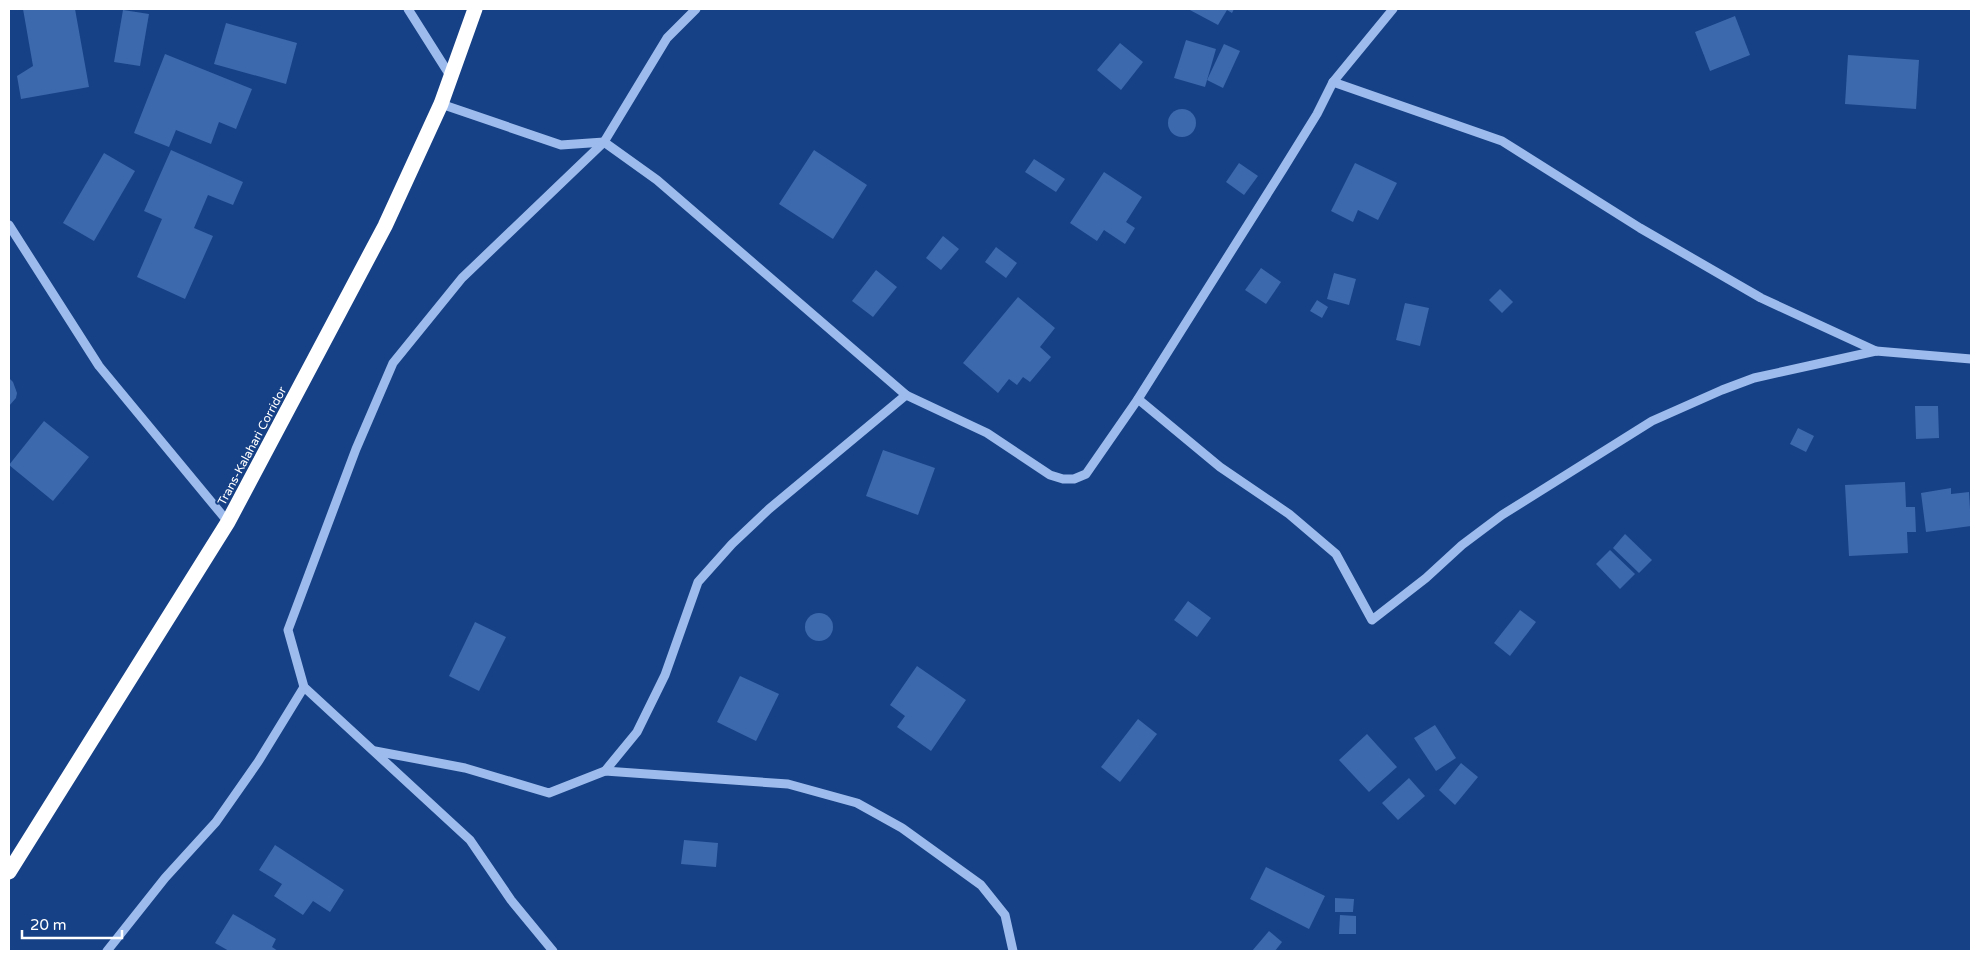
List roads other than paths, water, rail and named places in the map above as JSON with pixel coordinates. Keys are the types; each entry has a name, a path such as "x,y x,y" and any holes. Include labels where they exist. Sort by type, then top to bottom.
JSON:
{"highway":[{"name":"Trans-Kalahari Corridor","path":"9,872 228,522 385,226 441,104 475,9"}],"street":[{"path":"408,9 451,78"},
{"path":"553,951 511,900 470,840 375,750 304,687 288,630 356,449 393,363 462,278 604,142 667,38 696,9"},
{"path":"441,104 561,145 604,142 657,180 906,394 987,433 1050,475 1063,479 1074,479 1086,474 1138,399 1317,114 1333,82 1393,9"},
{"path":"1333,82 1502,140 1640,228 1760,298 1876,351"},
{"path":"9,225 99,366 228,522"},
{"path":"1138,399 1220,467 1289,514 1336,554 1372,620 1426,578 1462,544 1502,515 1652,421 1722,390 1754,378 1876,351 1971,358"},
{"path":"605,771 637,732 641,724 665,675 698,582 732,544 769,509 906,394"},
{"path":"107,951 165,878 216,822 258,762 304,687"},
{"path":"375,750 465,768 549,793 605,771 788,784 856,802 902,828 981,885 1005,915 1013,951"}]}
